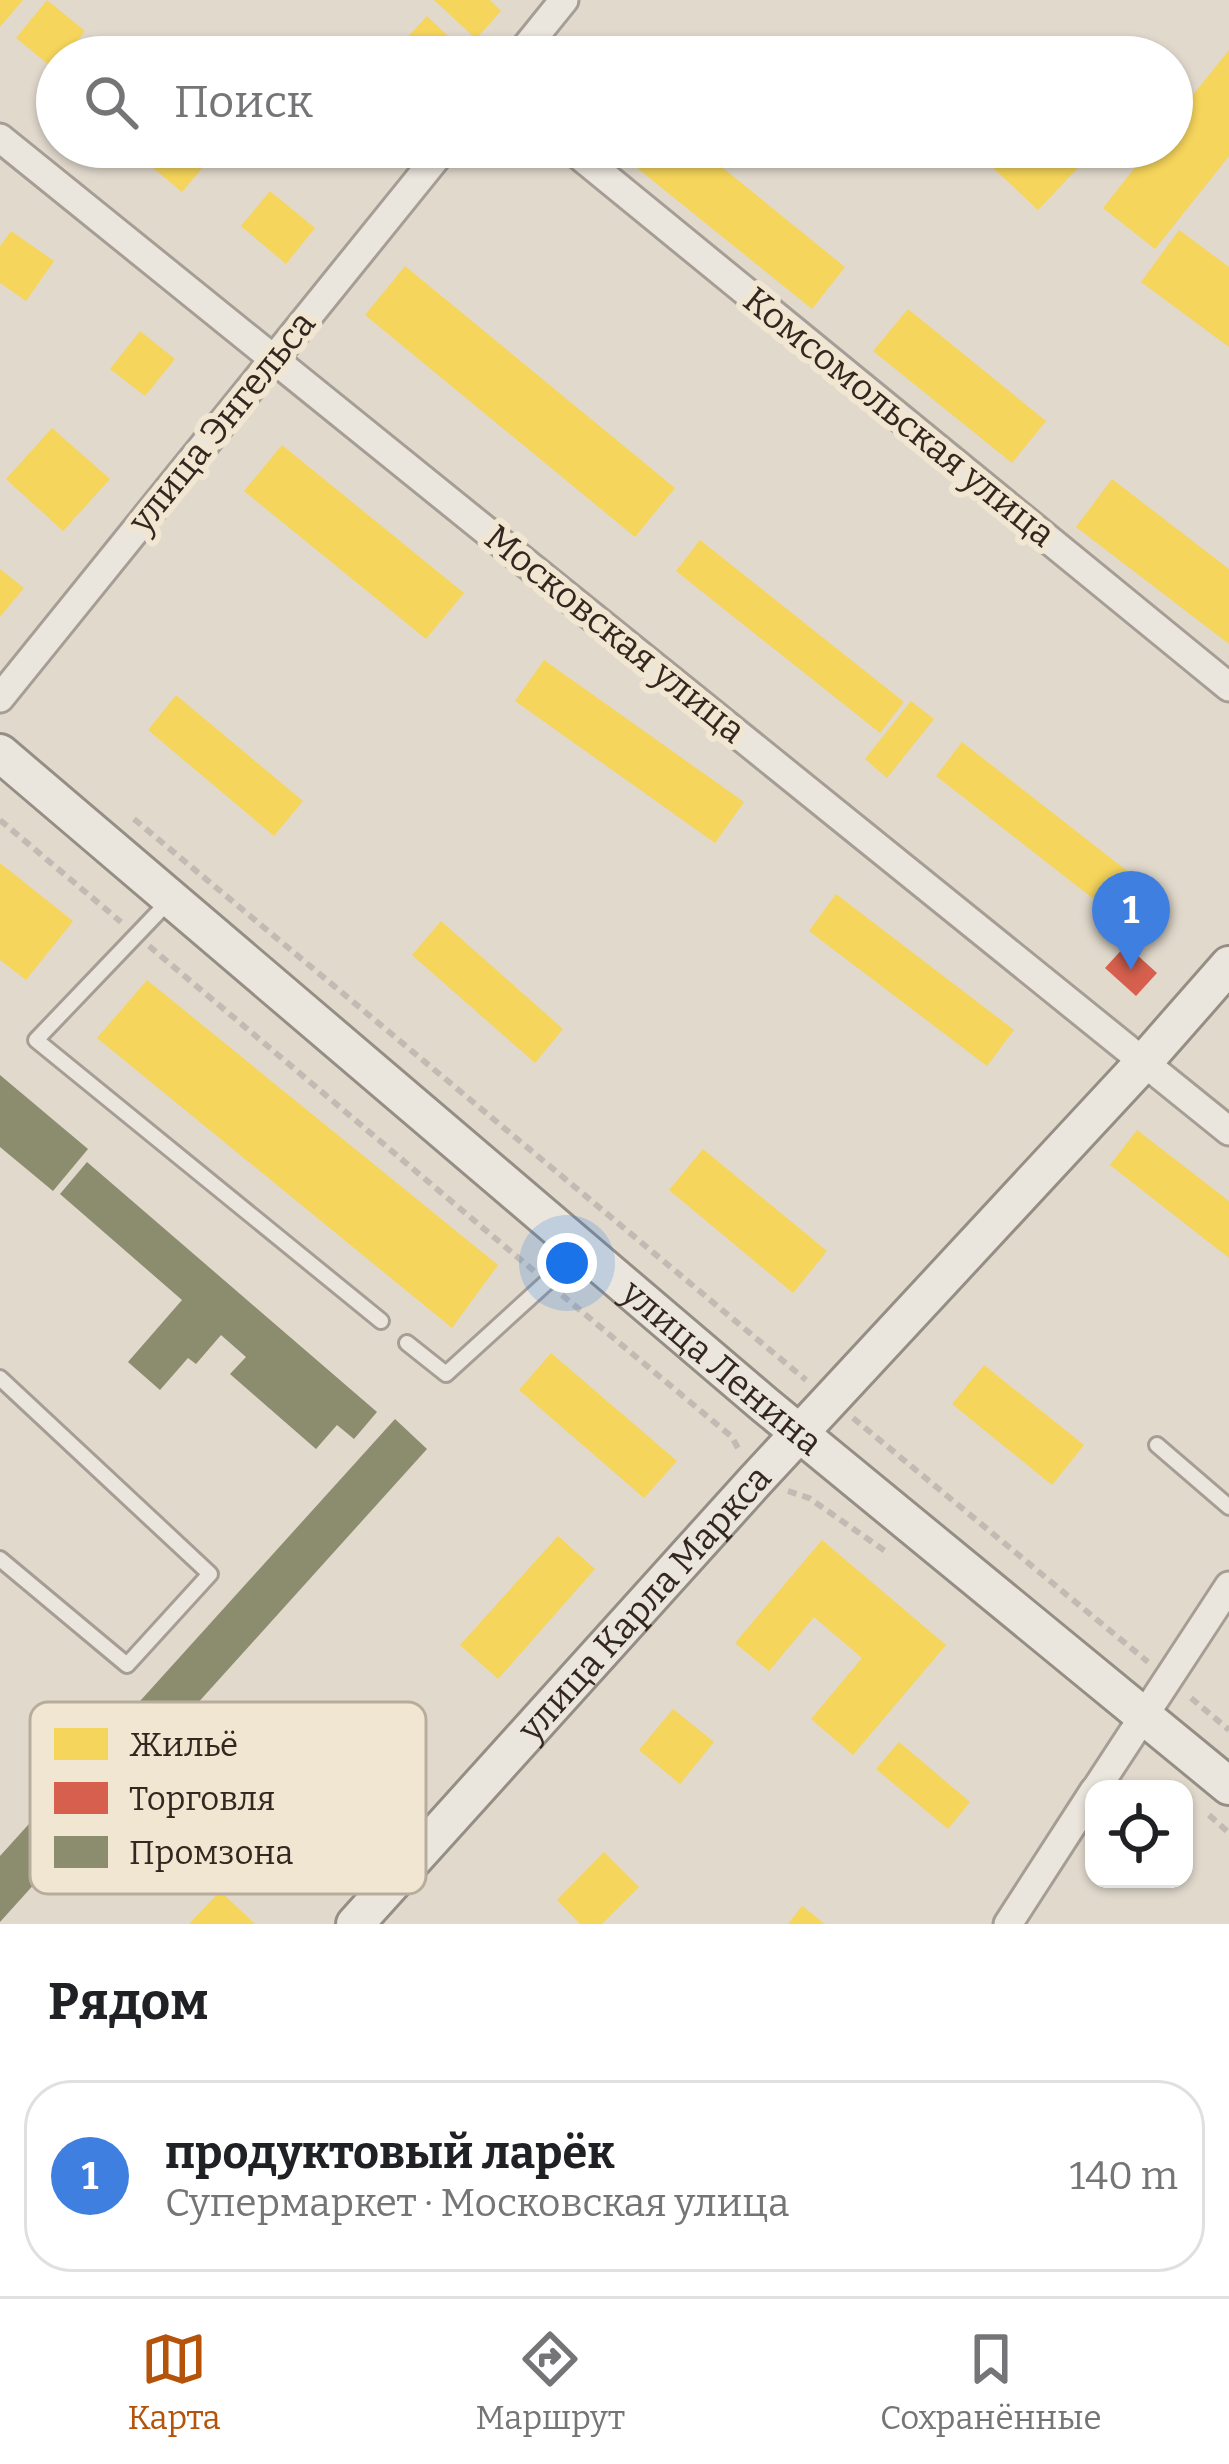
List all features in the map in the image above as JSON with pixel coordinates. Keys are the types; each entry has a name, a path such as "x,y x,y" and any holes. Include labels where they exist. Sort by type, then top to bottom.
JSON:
{"main road":[{"name":"улица Ленина","path":"0,753 570,1239 1229,1786"},
{"name":"улица Карла Маркса","path":"426,1845 1229,964"},
{"name":"улица Карла Маркса","path":"355,1924 382,1894"}],"street":[{"path":"535,36 564,0"},
{"name":"Московская улица","path":"0,138 36,167"},
{"name":"Московская улица","path":"38,168 1229,1131"},
{"name":"улица Энгельса","path":"0,698 428,168"},
{"name":"Комсомольская улица","path":"595,168 1229,687"},
{"path":"1101,1780 1229,1586"},
{"path":"1008,1924 1085,1805"}],"lane":[{"path":"171,898 37,1040 381,1321"},
{"path":"406,1343 446,1374 547,1282 570,1239"},
{"path":"0,1378 210,1574 127,1665 0,1559"},
{"path":"1157,1445 1229,1507"}],"path":[{"path":"127,814 1229,1730"},
{"path":"0,820 732,1438 755,1481"}],"building: Жильё":[{"path":"0,0 23,0 0,27"},
{"path":"47,0 85,31 81,36 36,36 36,54 16,38"},
{"path":"434,0 490,0 501,11 479,36 473,36"},
{"path":"427,16 448,36 409,36"},
{"path":"1229,50 1229,156 1155,249 1103,208 1134,168 1193,168 1193,95"},
{"path":"153,168 202,168 182,192"},
{"path":"637,168 723,168 845,267 812,309"},
{"path":"993,168 1078,168 1038,210"},
{"path":"270,191 315,228 286,264 241,226"},
{"path":"1179,230 1229,267 1229,347 1141,282"},
{"path":"11,231 54,261 26,301 0,283 0,246"},
{"path":"405,266 675,488 635,537 365,315"},
{"path":"908,309 1046,421 1012,463 873,351"},
{"path":"140,331 175,359 145,396 110,369"},
{"path":"52,428 110,479 63,531 6,479"},
{"path":"282,445 464,593 426,639 244,491"},
{"path":"1112,479 1229,569 1229,644 1076,527"},
{"path":"700,540 904,702 880,733 676,571"},
{"path":"0,569 24,588 0,617"},
{"path":"544,660 744,802 715,843 515,701"},
{"path":"176,695 303,801 274,836 148,730"},
{"path":"911,701 934,719 887,778 865,759"},
{"path":"962,742 1158,895 1132,929 936,776"},
{"path":"0,863 73,921 26,980 0,960"},
{"path":"836,894 1014,1030 987,1066 809,931"},
{"path":"441,921 563,1029 535,1063 412,955"},
{"path":"147,980 498,1265 452,1328 97,1038"},
{"path":"1137,1130 1229,1201 1229,1258 1110,1165"},
{"path":"703,1149 827,1251 793,1293 669,1190"},
{"path":"551,1353 677,1461 644,1498 519,1390"},
{"path":"984,1365 1084,1445 1052,1485 952,1404"},
{"path":"558,1536 595,1569 498,1679 460,1645"},
{"path":"822,1540 946,1645 853,1755 811,1719 862,1658 814,1617 769,1671 735,1643"},
{"path":"673,1709 714,1742 680,1784 639,1750"},
{"path":"899,1742 970,1802 948,1829 876,1769"},
{"path":"604,1852 639,1887 602,1924 580,1924 557,1900"},
{"path":"217,1894 223,1894 255,1924 189,1924"},
{"path":"802,1906 825,1924 788,1924"}],"building: Торговля":[{"path":"1126,945 1157,973 1136,996 1105,968"}],"building: Промзона":[{"path":"0,1075 88,1149 53,1191 0,1147"},
{"path":"87,1162 377,1412 354,1439 337,1425 316,1449 230,1374 246,1357 221,1335 196,1364 188,1358 160,1390 128,1362 182,1300 60,1194"},
{"path":"395,1419 427,1449 199,1702 139,1702"},
{"path":"30,1823 30,1889 0,1922 0,1856"}],"place":[{"name":"продуктовый ларёк","path":"1131,970"}]}
